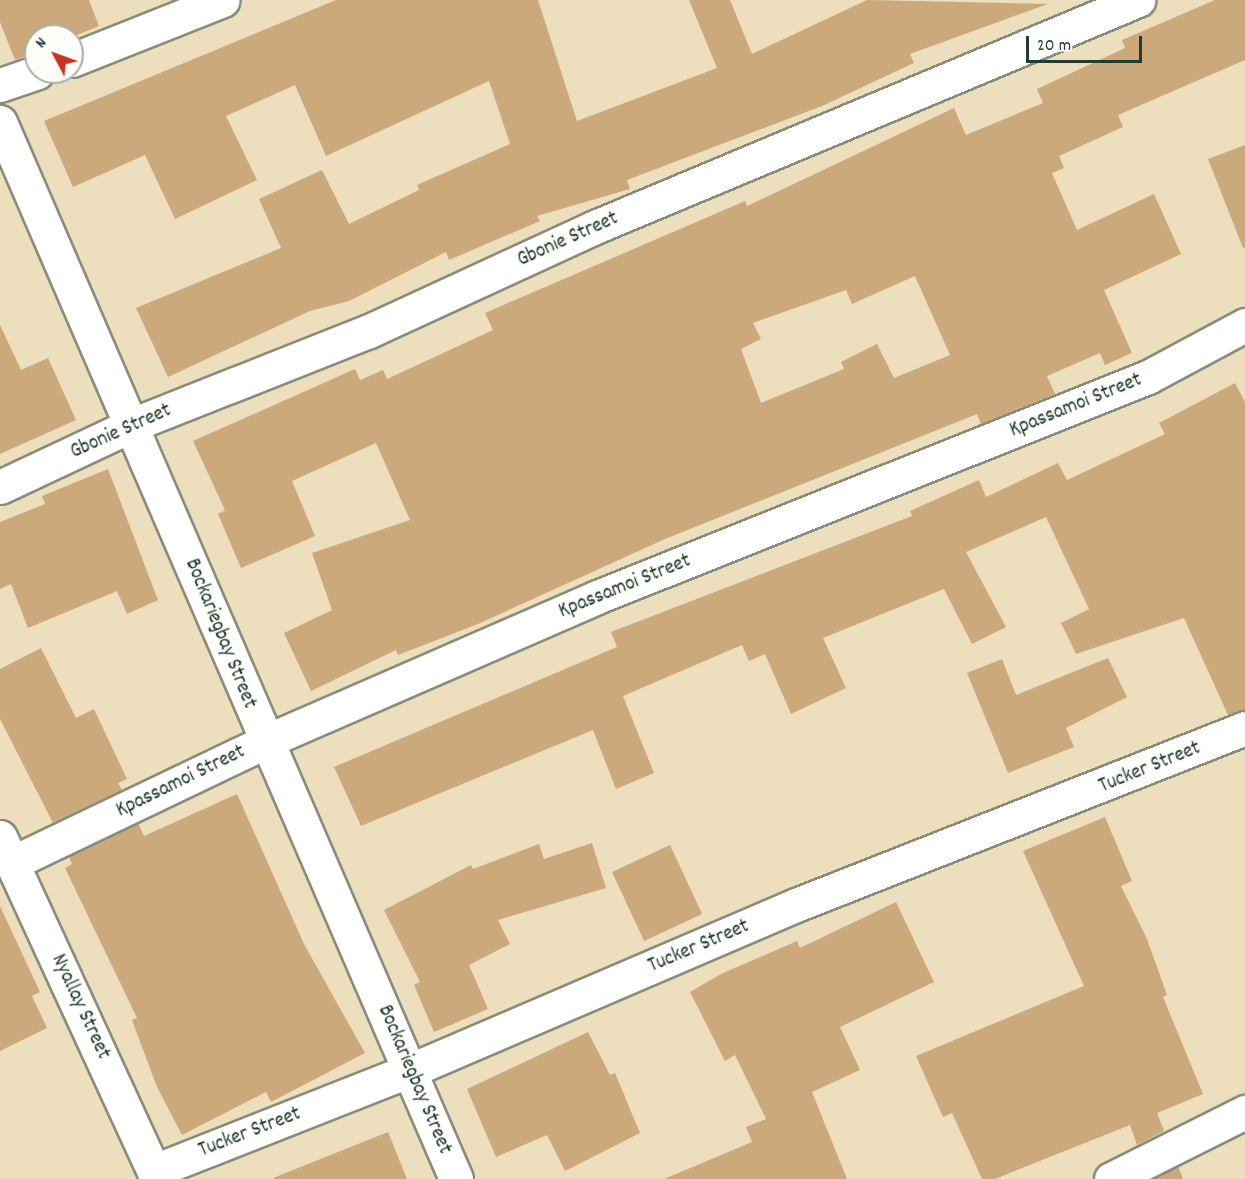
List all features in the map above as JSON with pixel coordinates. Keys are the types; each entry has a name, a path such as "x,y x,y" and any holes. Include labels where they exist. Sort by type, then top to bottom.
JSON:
{"street":[{"path":"84,55 223,0"},
{"name":"Gbonie Street","path":"0,487 134,424 369,331 595,227 1138,0"},
{"path":"0,85 24,77"},
{"name":"Bockariegbay Street","path":"0,122 134,424 264,742 411,1070 456,1179"},
{"name":"Kpassamoi Street","path":"6,850 264,742 597,597 1148,377 1245,326"},
{"name":"Tucker Street","path":"156,1175 411,1070 796,905 1245,728"},
{"name":"Nyallay Street","path":"6,850 156,1175"},
{"path":"1111,1179 1245,1112"}],"building":[{"path":"0,0 89,0 99,26 84,32 84,24 24,24 24,57 15,60 0,22"},
{"path":"336,0 538,0 577,121 717,68 689,0 730,0 752,54 867,0 1048,4 910,54 914,63 822,106 627,180 630,189 537,216 540,221 449,260 446,252 349,301 310,311 168,377 136,308 281,248 259,199 322,170 349,224 419,190 417,185 510,144 489,81 326,156 295,85 226,116 257,180 175,219 145,155 73,187 44,121"},
{"path":"1215,0 1245,0 1245,60 1118,115 1123,127 1059,156 1064,168 1052,173 1077,230 1154,194 1181,254 1104,290 1132,353 1105,365 1100,353 1047,376 1055,394 981,424 977,414 665,539 478,624 398,655 396,650 311,691 284,633 332,610 312,553 410,520 376,443 292,481 315,536 241,568 218,514 225,510 193,441 355,369 360,380 383,370 387,379 493,330 485,313 745,201 747,206 954,108 966,135 1043,103 1037,89 1125,48 1122,40","holes":["915,276 950,355 894,378 877,344 841,362 844,369 761,403 741,349 761,339 753,323 846,290 852,304"]},
{"path":"1245,145 1245,248 1243,248 1208,159"},
{"path":"0,325 21,370 48,358 76,420 0,454"},
{"path":"1235,383 1245,402 1245,710 1228,715 1184,618 1076,654 1061,623 1089,609 1046,517 966,552 1006,627 972,644 944,589 823,638 846,688 791,714 765,654 749,661 742,645 623,696 654,773 616,789 593,730 361,826 334,767 617,647 611,632 912,516 910,511 979,480 986,497 1058,463 1067,480 1165,434 1159,423"},
{"path":"108,469 158,600 127,614 117,591 28,628 11,584 0,589 0,522 45,504 42,496"},
{"path":"41,648 76,718 94,709 127,779 118,783 122,790 53,823 0,719 0,669"},
{"path":"1108,658 1127,697 1066,728 1074,747 1008,773 967,673 1002,659 1016,695"},
{"path":"237,794 304,944 365,1053 271,1102 266,1092 182,1135 157,1087 132,1020 137,1018 65,868 72,864 69,857 138,823 144,836"},
{"path":"1105,817 1132,881 1121,886 1147,939 1167,995 1163,997 1203,1094 1157,1113 1164,1131 1137,1145 1130,1125 995,1179 982,1179 952,1113 943,1117 916,1056 1084,986 1023,851"},
{"path":"592,843 606,888 498,920 510,944 469,965 488,1009 434,1032 414,985 420,982 384,910 471,865 473,869 539,844 544,859"},
{"path":"670,845 702,914 644,941 612,872"},
{"path":"896,902 934,982 840,1027 860,1070 812,1092 847,1179 664,1179 752,1142 746,1127 766,1119 735,1055 725,1061 690,992 721,974 797,941 800,948"},
{"path":"0,906 40,992 32,996 47,1028 0,1051"},
{"path":"588,1032 610,1075 615,1073 640,1133 565,1171 547,1135 496,1157 467,1089"},
{"path":"388,1132 407,1179 273,1178"},
{"path":"1178,1166 1183,1179 1153,1179"}]}
